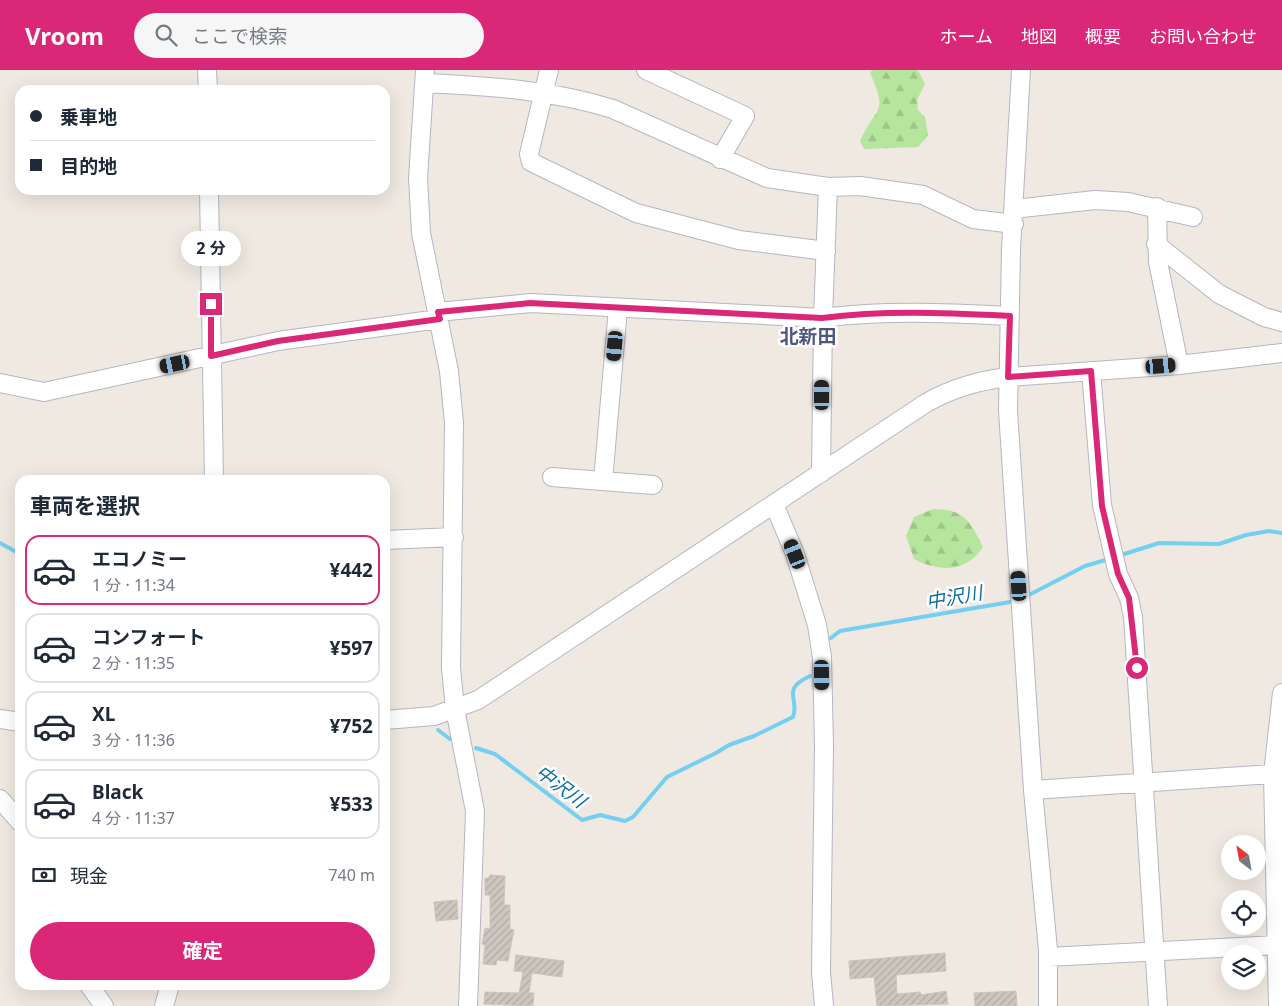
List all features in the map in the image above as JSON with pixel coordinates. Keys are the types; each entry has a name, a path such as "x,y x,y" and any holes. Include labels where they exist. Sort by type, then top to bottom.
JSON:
{"street":[{"path":"207,70 208,85"},
{"path":"549,70 529,154 531,162 636,213 740,240 826,251"},
{"path":"646,70 745,116 720,159"},
{"path":"1021,70 1010,316 1008,412 1033,790 1048,957 1048,1006"},
{"path":"468,1006 475,810 455,709 451,668 454,423 449,371 421,233 418,178 425,76 544,92 613,109 720,159 767,178 828,187 860,186 924,195 973,219 1014,216 1095,200 1128,202 1193,217"},
{"path":"821,473 822,318 828,187"},
{"path":"209,195 214,475"},
{"path":"1156,207 1156,244 1179,365"},
{"path":"1156,244 1219,294 1264,316 1282,322"},
{"path":"0,383 44,392 278,341 439,315 530,303 822,318 869,312 1010,316"},
{"path":"603,481 618,308"},
{"path":"390,720 434,716 478,700 926,403 951,389 980,380 1179,365 1282,353"},
{"path":"1091,371 1102,506 1118,574 1129,598 1133,617 1158,1006"},
{"path":"552,477 653,485"},
{"path":"774,504 798,563 817,625 822,657 824,750 821,972 824,1006"},
{"path":"390,540 454,537"},
{"path":"1278,1006 1278,775 1282,693"},
{"path":"0,720 15,722"},
{"path":"1033,790 1278,775"},
{"path":"0,799 15,816"},
{"path":"1048,957 1277,945"},
{"path":"92,990 104,1006"},
{"path":"164,1006 169,990"}],"green space":[{"path":"872,70 918,70 925,84 917,100 918,110 925,117 928,135 918,147 864,149 860,141 878,109 879,103 879,96 870,73"},
{"path":"933,509 952,511 965,518 970,524 983,547 969,562 951,568 942,568 914,559 906,536 914,517"}],"building":[{"path":"490,875 505,876 504,905 510,905 510,929 514,930 508,961 497,960 496,965 483,964 485,945 482,944 485,928 490,929 490,895 485,895 485,878 489,878"},
{"path":"457,900 458,919 436,921 434,902"},
{"path":"945,953 946,971 896,975 897,994 920,992 921,995 946,991 948,1004 877,1006 874,977 850,979 849,961"},
{"path":"516,955 564,961 562,977 532,973 529,993 534,993 533,1006 484,1004 485,992 519,993 523,972 514,971"},
{"path":"1016,991 1017,1006 975,1006 974,993"}],"waterway":[{"name":"中沢川","path":"1118,556 1159,543 1219,544 1246,535 1269,531 1282,533"},
{"name":"中沢川","path":"0,543 15,551"},
{"name":"中沢川","path":"1025,597 1085,566 1109,559"},
{"name":"中沢川","path":"831,638 840,631 1016,601"},
{"name":"中沢川","path":"476,748 495,754 582,820 600,815 625,821 633,817 667,777 729,745 754,736 793,717 795,710 793,690 801,681 810,676"},
{"name":"中沢川","path":"438,730 450,739"}],"district":[{"name":"北新田","path":"808,336"}],"route":[{"path":"211,304 211,356 278,341 440,319 438,312 530,303 822,318 869,312 1010,316 1008,377 1091,371 1102,506 1118,574 1129,598 1133,617 1137,668"}]}
